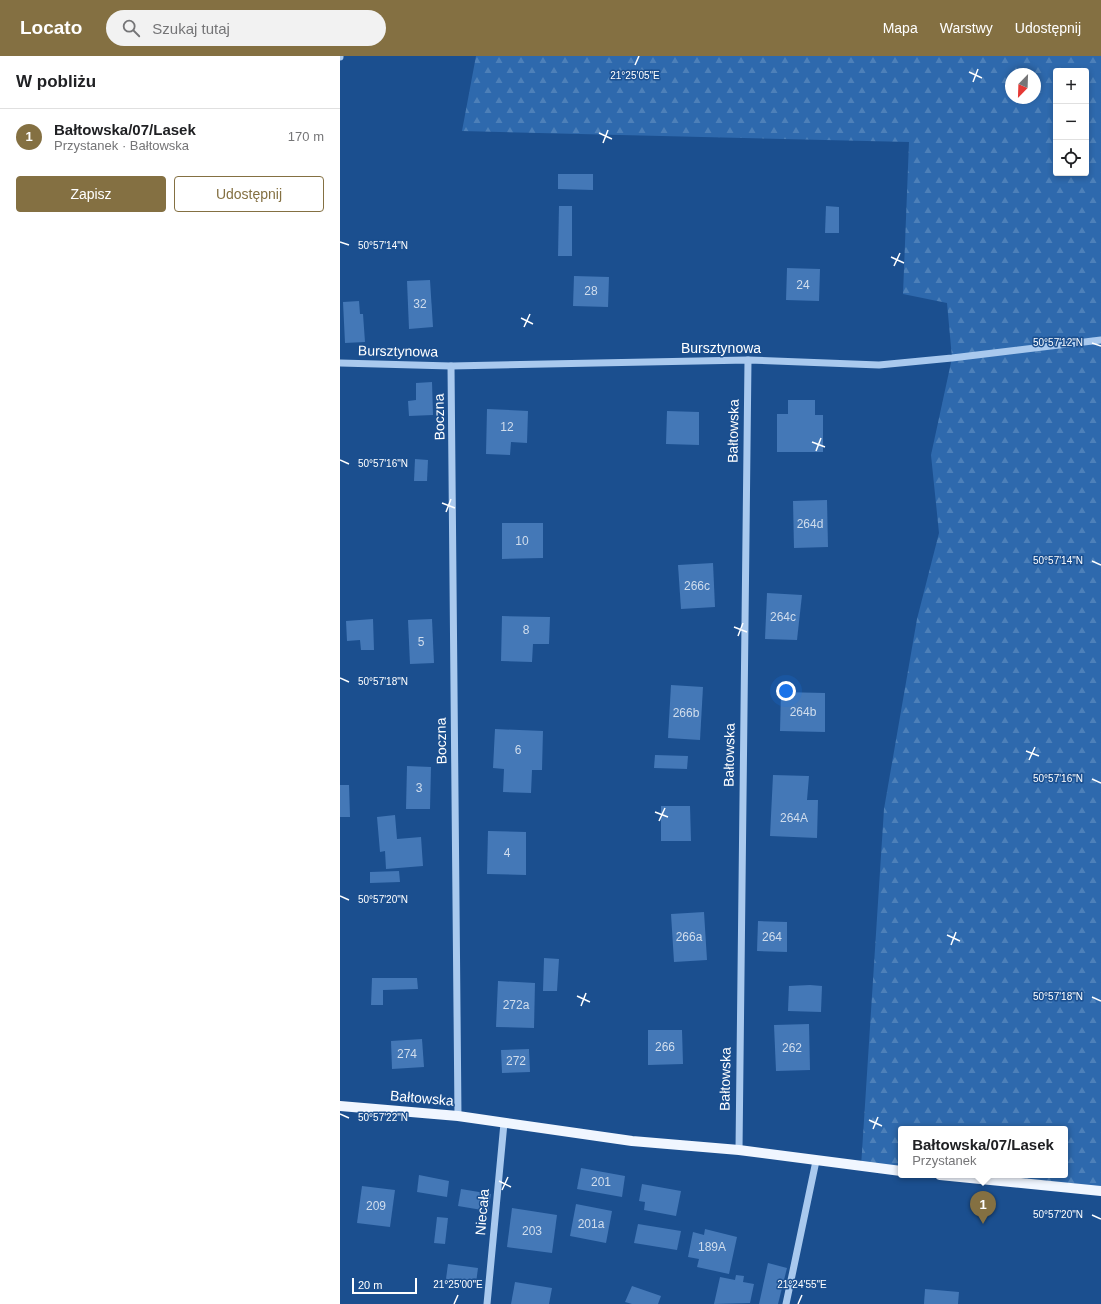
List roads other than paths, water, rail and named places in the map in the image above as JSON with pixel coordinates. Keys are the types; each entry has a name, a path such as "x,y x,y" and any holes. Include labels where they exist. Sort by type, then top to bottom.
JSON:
{"main road":[{"name":"Bałtowska","path":"340,1106 458,1116 632,1141 739,1150 816,1162 898,1171"},
{"path":"970,1178 1101,1191"}],"street":[{"name":"Bursztynowa","path":"340,363 451,366 748,360 879,365 952,358 1101,340"},
{"name":"Bałtowska","path":"739,1150 748,360"},
{"name":"Boczna","path":"451,366 458,1116"},
{"name":"Niecała","path":"487,1304 504,1123"},
{"path":"786,1304 816,1162"}],"place":[{"name":"Bałtowska/07/Lasek","path":"983,1224"}]}
